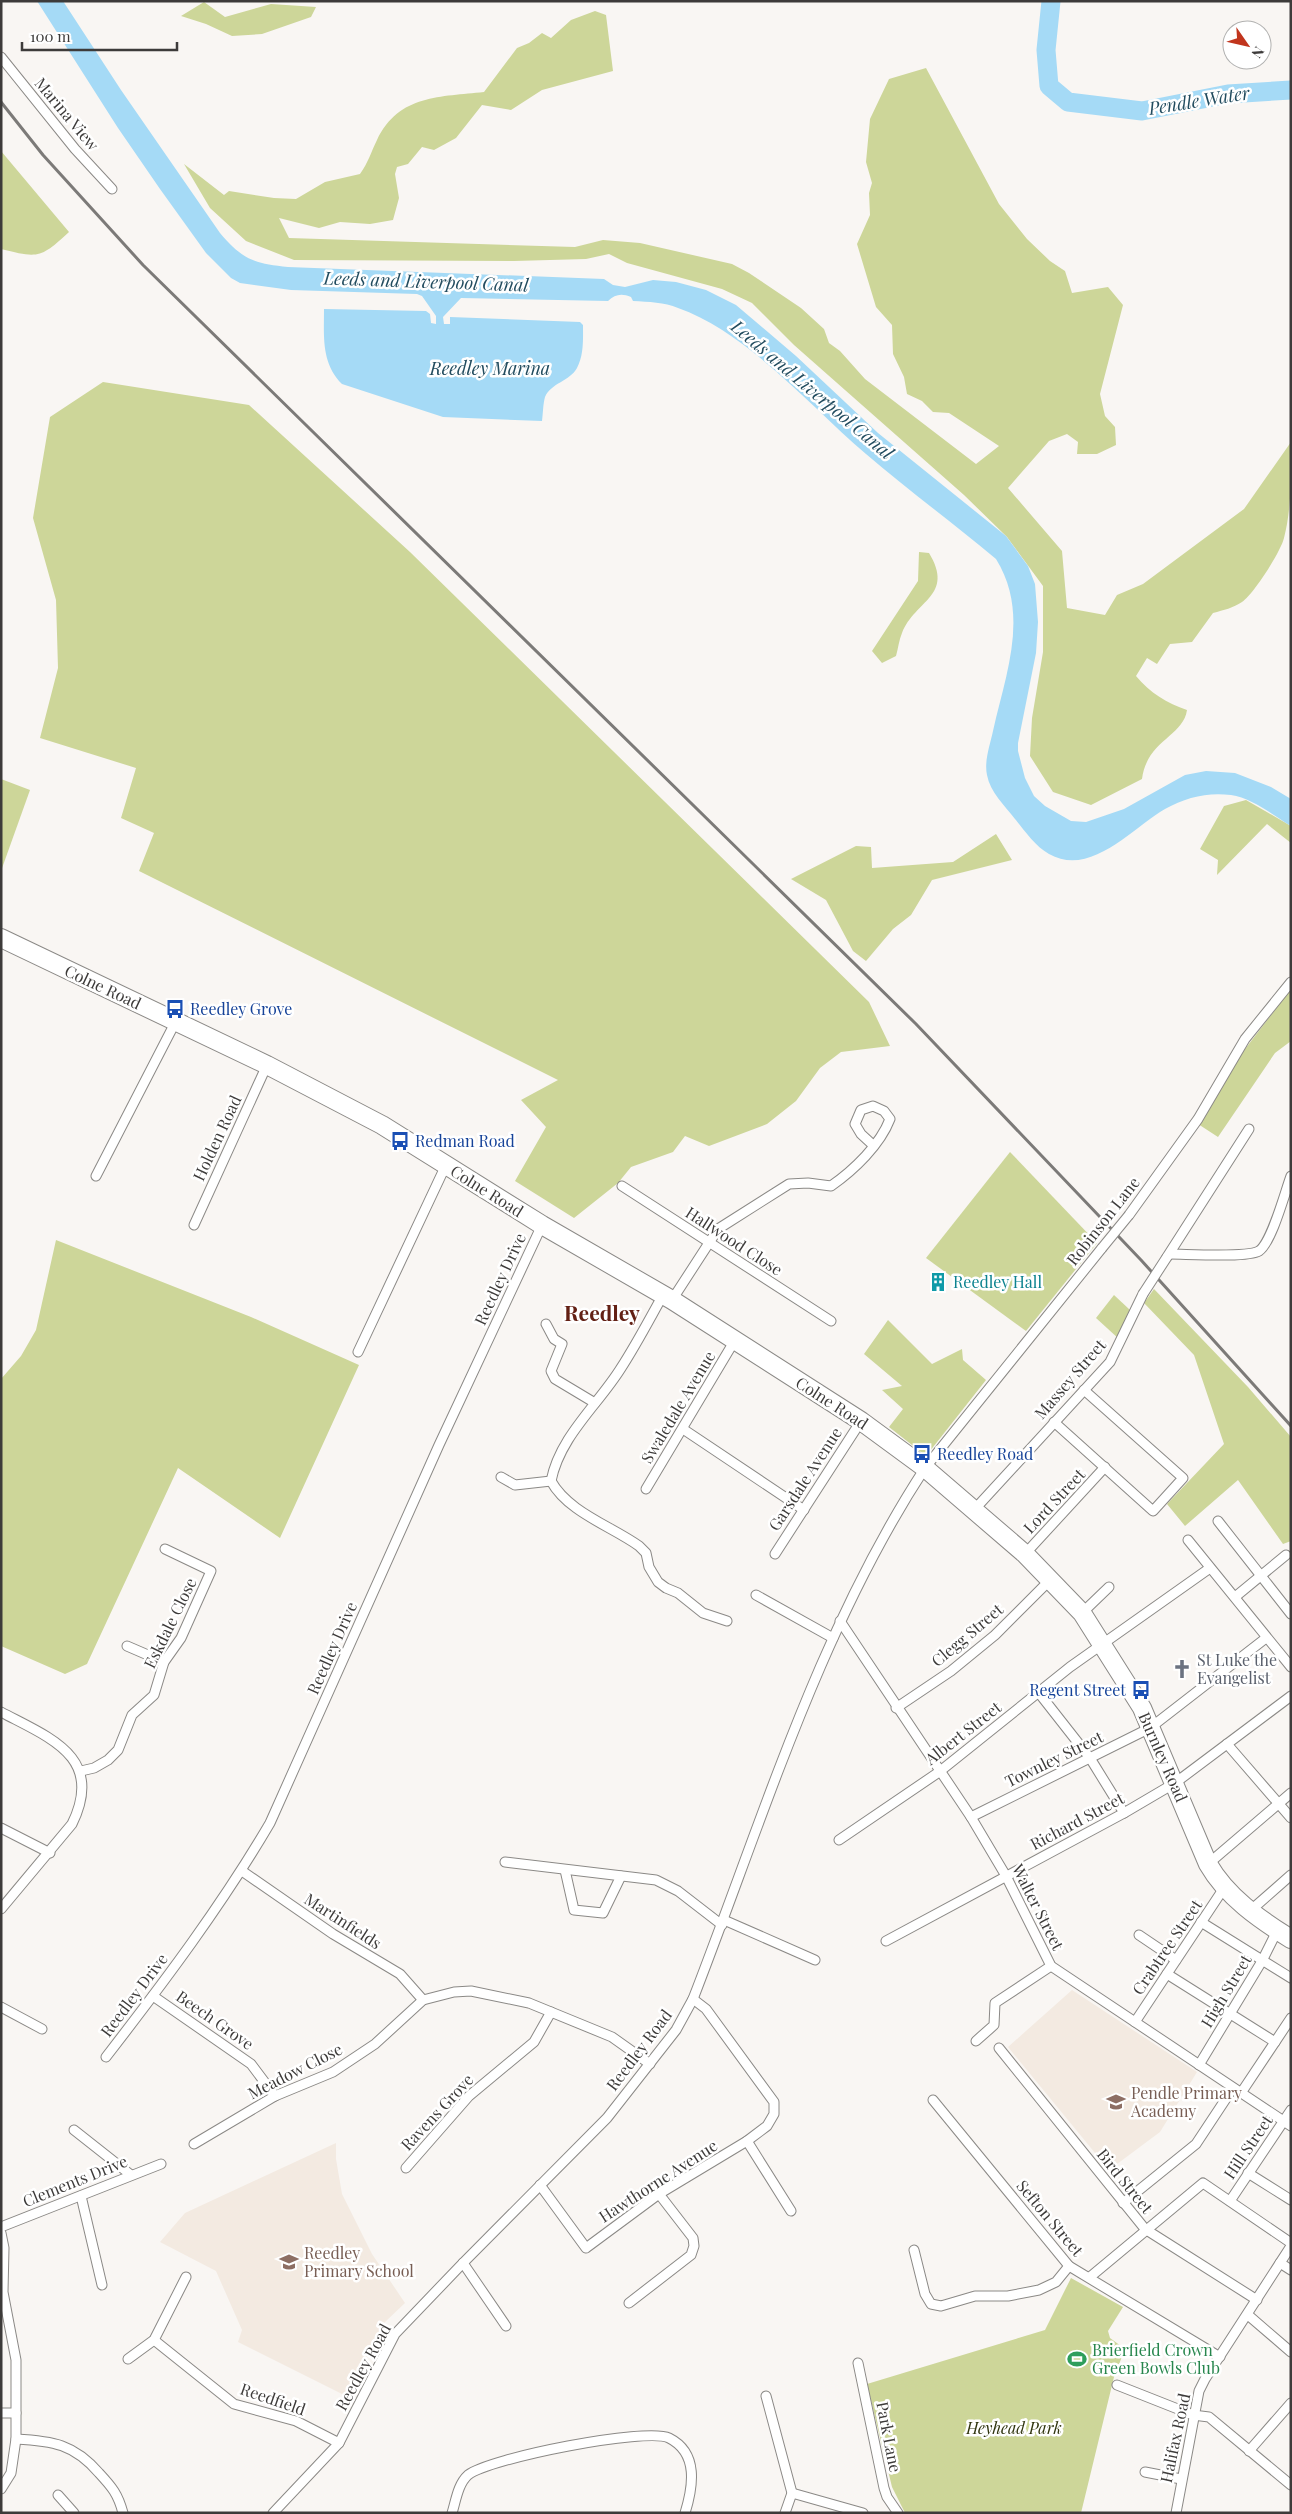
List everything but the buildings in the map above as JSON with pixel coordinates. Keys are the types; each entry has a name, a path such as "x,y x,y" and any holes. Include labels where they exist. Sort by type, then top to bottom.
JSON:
{"highway":[{"name":"Colne Road","path":"1,938 267,1065 382,1125 542,1226 667,1298 735,1340 861,1421 925,1468"},
{"name":"Burnley Road","path":"925,1468 1025,1554 1082,1613 1142,1708 1208,1864 1224,1888 1250,1912 1284,1935"}],"street":[{"name":"Marina View","path":"1,57 75,149 112,189"},
{"name":"Robinson Lane","path":"925,1468 1129,1216 1198,1119 1245,1039 1291,982"},
{"path":"96,1176 176,1021"},
{"name":"Holden Road","path":"194,1224 267,1065"},
{"name":"Massey Street","path":"974,1510 1110,1362 1144,1294 1249,1130"},
{"path":"727,1620 704,1613 678,1593 662,1585 650,1567 646,1554 639,1546 574,1506 559,1494 552,1481 554,1466 576,1426 621,1369 667,1298 718,1229 789,1184 808,1183 831,1186 841,1179 874,1146"},
{"path":"358,1352 446,1165"},
{"path":"1168,1255 1234,1254 1260,1250 1268,1238 1291,1176"},
{"name":"Hallwood Close","path":"622,1186 830,1321"},
{"name":"Reedley Drive","path":"106,2057 153,1996 242,1871 270,1823 439,1445 542,1226"},
{"path":"546,1324 554,1339 562,1344 551,1371 555,1379 595,1403"},
{"name":"Swaledale Avenue","path":"646,1489 735,1340"},
{"path":"1054,1422 1153,1511 1183,1478 1084,1390"},
{"name":"Garsdale Avenue","path":"775,1554 861,1421"},
{"path":"683,1429 804,1510"},
{"name":"Lord Street","path":"1025,1554 1105,1467"},
{"name":"Reedley Road","path":"273,2513 339,2444 395,2334 607,2118 676,2030 693,1999 795,1728 840,1621 902,1502 925,1468"},
{"path":"501,1477 515,1485 552,1481"},
{"path":"1218,1521 1291,1614"},
{"path":"1188,1540 1291,1667"},
{"name":"Eskdale Close","path":"80,1771 94,1768 108,1760 118,1750 132,1715 154,1695 164,1662 181,1638 211,1572 165,1549"},
{"path":"1235,1597 1262,1577 1286,1555"},
{"name":"Albert Street","path":"839,1840 940,1772 1103,1644 1210,1568"},
{"name":"Clegg Street","path":"896,1708 951,1671 995,1635 1051,1579"},
{"path":"1082,1613 1109,1587"},
{"path":"756,1595 833,1638"},
{"name":"Walter Street","path":"840,1621 896,1708 971,1817 1006,1876 1051,1966 1287,2124"},
{"path":"1150,1728 1266,1638"},
{"path":"127,1646 164,1662"},
{"path":"1039,1693 1090,1758 1124,1813"},
{"name":"Richard Street","path":"886,1941 1124,1813 1175,1783 1291,1696"},
{"path":"1,1712 58,1742 71,1755 80,1771 82,1790 79,1809 72,1824 50,1853 1,1909"},
{"name":"Townley Street","path":"971,1817 1150,1728"},
{"path":"1227,1744 1291,1818"},
{"path":"1208,1864 1291,1793"},
{"path":"1,1828 50,1853"},
{"path":"505,1862 656,1880 678,1891 723,1922 815,1960"},
{"path":"565,1870 574,1910 602,1913 621,1876"},
{"name":"Martinfields","path":"242,1871 333,1934 400,1974 423,2000"},
{"path":"1250,1912 1291,1875"},
{"name":"Crabtree Street","path":"1135,2022 1224,1888"},
{"path":"1202,1922 1291,1978"},
{"path":"1139,1935 1176,1960"},
{"name":"High Street","path":"1199,2065 1262,1961 1284,1935"},
{"path":"976,2041 994,2025 995,2003 1051,1966"},
{"path":"1167,1974 1275,2042"},
{"name":"Meadow Close","path":"194,2144 274,2096 333,2072 375,2044 423,2000 454,1992 472,1991 529,2003 612,2038 650,2064"},
{"name":"Beech Grove","path":"153,1996 251,2064 274,2096"},
{"name":"Hawthorne Avenue","path":"540,2185 586,2248 659,2194 747,2141 767,2126 774,2114 774,2102 706,2009 693,1999"},
{"path":"1,2007 42,2030"},
{"name":"Ravens Grove","path":"406,2168 469,2096 534,2042 551,2012"},
{"path":"1123,2203 1196,2144 1290,2020"},
{"name":"Bird Street","path":"999,2048 1145,2229 1257,2300"},
{"name":"Sefton Street","path":"933,2100 1069,2266 1220,2357"},
{"name":"Hill Street","path":"1230,2200 1248,2173 1287,2124 1291,2110"},
{"path":"74,2130 130,2175"},
{"path":"747,2141 791,2210"},
{"name":"Clements Drive","path":"1,2227 161,2164"},
{"path":"1248,2173 1291,2200"},
{"path":"1090,2277 1202,2183 1230,2200 1291,2245"},
{"path":"629,2303 690,2255 694,2246 693,2238 659,2194"},
{"path":"81,2196 102,2285"},
{"path":"1,2233 4,2248 2,2292 16,2360 16,2439 11,2473 1,2489"},
{"name":"Halifax Road","path":"1176,2513 1199,2391 1291,2245"},
{"path":"914,2250 925,2294 931,2304 941,2306 975,2296 1008,2296 1039,2290 1056,2282 1069,2266"},
{"path":"463,2263 506,2326"},
{"path":"1280,2263 1291,2270"},
{"path":"128,2359 154,2340 186,2277"},
{"path":"1248,2315 1291,2352"},
{"name":"Reedfield","path":"154,2340 234,2404 296,2421 339,2444"},
{"name":"Park Lane","path":"858,2363 884,2488 887,2497 898,2513"},
{"path":"1116,2385 1149,2396 1193,2415 1209,2417 1291,2485"},
{"path":"766,2396 792,2493 785,2513"},
{"path":"1249,2451 1291,2402"},
{"path":"1,2413 16,2413"},
{"path":"452,2513 461,2484 474,2470 560,2447 646,2434 668,2437 683,2449 691,2464 693,2480 685,2513"},
{"path":"16,2439 45,2440 68,2447 85,2457 117,2494 123,2513"},
{"path":"1146,2472 1181,2479"},
{"path":"792,2493 863,2513"},
{"path":"58,2495 74,2513"}],"shaded area":[{"name":"Pendle Primary Academy","path":"1072,1990 1197,2072 1160,2132 1109,2170 1008,2047"},
{"name":"Reedley Primary School","path":"336,2143 336,2159 342,2194 372,2254 405,2303 384,2323 348,2397 238,2342 242,2330 216,2271 160,2242 185,2213"}],"green space":[{"path":"204,2 225,17 271,4 316,7 311,17 262,34 232,36 206,24 181,16"},
{"path":"595,11 606,15 613,71 542,90 511,110 482,105 456,138 434,150 422,147 408,164 397,167 395,174 399,198 393,220 370,224 340,222 319,228 279,218 289,238 575,247 603,240 640,243 732,264 749,273 801,308 824,329 829,343 840,351 865,379 976,464 999,446 949,413 933,412 922,401 907,394 904,377 893,354 892,325 876,307 857,244 870,215 869,193 872,183 866,162 870,119 889,79 926,68 999,204 1027,239 1050,261 1065,271 1072,293 1108,287 1123,305 1100,394 1105,416 1115,427 1116,445 1097,454 1077,454 1078,442 1067,434 1049,441 1008,488 1062,551 1067,608 1105,615 1117,595 1143,584 1244,509 1291,442 1287,526 1282,544 1266,572 1242,602 1213,613 1192,642 1170,644 1157,664 1147,658 1136,676 1159,697 1187,710 1179,727 1157,747 1151,756 1145,766 1142,779 1091,805 1053,792 1030,756 1032,718 1043,652 1043,586 1007,537 964,495 794,345 752,303 722,289 627,263 609,254 586,259 514,261 294,260 246,241 210,208 184,164 224,195 229,191 274,198 296,199 325,182 360,174 386,125 409,106 437,97 484,92 517,48 529,43 542,33 551,38 571,20"},
{"path":"1,151 69,232 44,252 31,255 1,249"},
{"path":"103,382 249,405 410,552 869,1002 890,1046 841,1052 820,1068 796,1101 767,1124 709,1146 685,1136 673,1152 631,1167 618,1183 574,1218 515,1181 546,1127 521,1100 558,1080 139,871 154,833 121,818 136,768 40,738 58,668 56,600 33,518 50,417"},
{"path":"919,552 929,553 936,567 938,579 935,589 908,622 901,636 896,656 882,663 872,651 918,581"},
{"path":"1,779 30,790 1,871"},
{"path":"1246,800 1291,826 1291,843 1267,824 1217,875 1218,860 1200,849 1224,806"},
{"path":"996,834 1012,860 932,880 911,915 893,929 866,961 853,951 826,900 791,879 856,846 871,847 872,868 953,862"},
{"path":"1291,989 1291,1041 1275,1053 1218,1137 1198,1124 1242,1053"},
{"path":"1010,1152 1097,1243 1026,1331 926,1258"},
{"path":"56,1240 251,1317 359,1365 280,1538 178,1468 87,1664 65,1674 1,1646 1,1379 21,1356 36,1330"},
{"path":"1154,1289 1248,1387 1291,1437 1291,1541 1283,1544 1238,1480 1185,1526 1167,1504 1224,1444 1194,1355 1144,1303"},
{"path":"1114,1295 1130,1310 1119,1339 1096,1318"},
{"path":"888,1320 932,1364 962,1349 963,1360 986,1380 926,1456 889,1427 903,1409 882,1390 902,1386 864,1354"},
{"name":"Heyhead Park","path":"1071,2278 1123,2307 1108,2331 1110,2338 1125,2349 1114,2377 1081,2513 905,2513 892,2487 867,2384 1045,2330"}],"water":[{"path":"37,1 63,1 121,90 220,233 235,249 250,259 266,264 288,267 604,279 613,285 625,287 653,280 676,282 706,290 736,305 796,356 878,433 1006,536 1028,566 1035,584 1038,622 1036,653 1018,751 1025,778 1034,796 1045,806 1071,821 1086,822 1124,809 1185,775 1206,771 1235,773 1271,787 1291,799 1291,826 1262,808 1239,797 1222,794 1206,795 1181,801 1165,809 1111,847 1096,855 1080,860 1065,860 1044,851 1030,838 998,798 991,787 987,775 988,753 1009,666 1013,622 1012,601 1006,580 996,559 866,454 777,372 729,334 704,319 667,305 633,301 631,297 625,295 613,297 608,301 461,298 443,317 444,324 450,324 450,317 580,322 583,325 583,347 577,368 570,376 548,392 544,400 542,421 443,417 342,384 335,376 327,358 324,339 324,309 426,311 430,314 431,323 436,324 436,316 422,296 417,294 291,290 240,283 231,278 206,253 160,189 118,128"}],"waterway":[{"name":"Pendle Water","path":"1051,1 1046,50 1049,86 1068,102 1142,111 1228,94 1291,90"}],"railway":[{"path":"1,102 43,155 143,265 916,1024 1141,1260 1291,1426"}],"place":[{"name":"Reedley Grove","path":"175,1009"},
{"name":"Redman Road","path":"400,1141"},
{"name":"Reedley Hall","path":"938,1282"},
{"name":"Reedley Road","path":"922,1454"},
{"name":"St Luke the Evangelist","path":"1182,1669"},
{"name":"Regent Street","path":"1141,1690"},
{"name":"Pendle Primary Academy","path":"1116,2102"},
{"name":"Reedley Primary School","path":"289,2262"},
{"name":"Brierfield Crown Green Bowls Club","path":"1077,2359"}],"district":[{"name":"Reedley","path":"602,1314"}],"water label":[{"name":"Leeds and Liverpool Canal","path":"426,282"},
{"name":"Reedley Marina","path":"490,369"},
{"name":"Leeds and Liverpool Canal","path":"812,390"}]}
